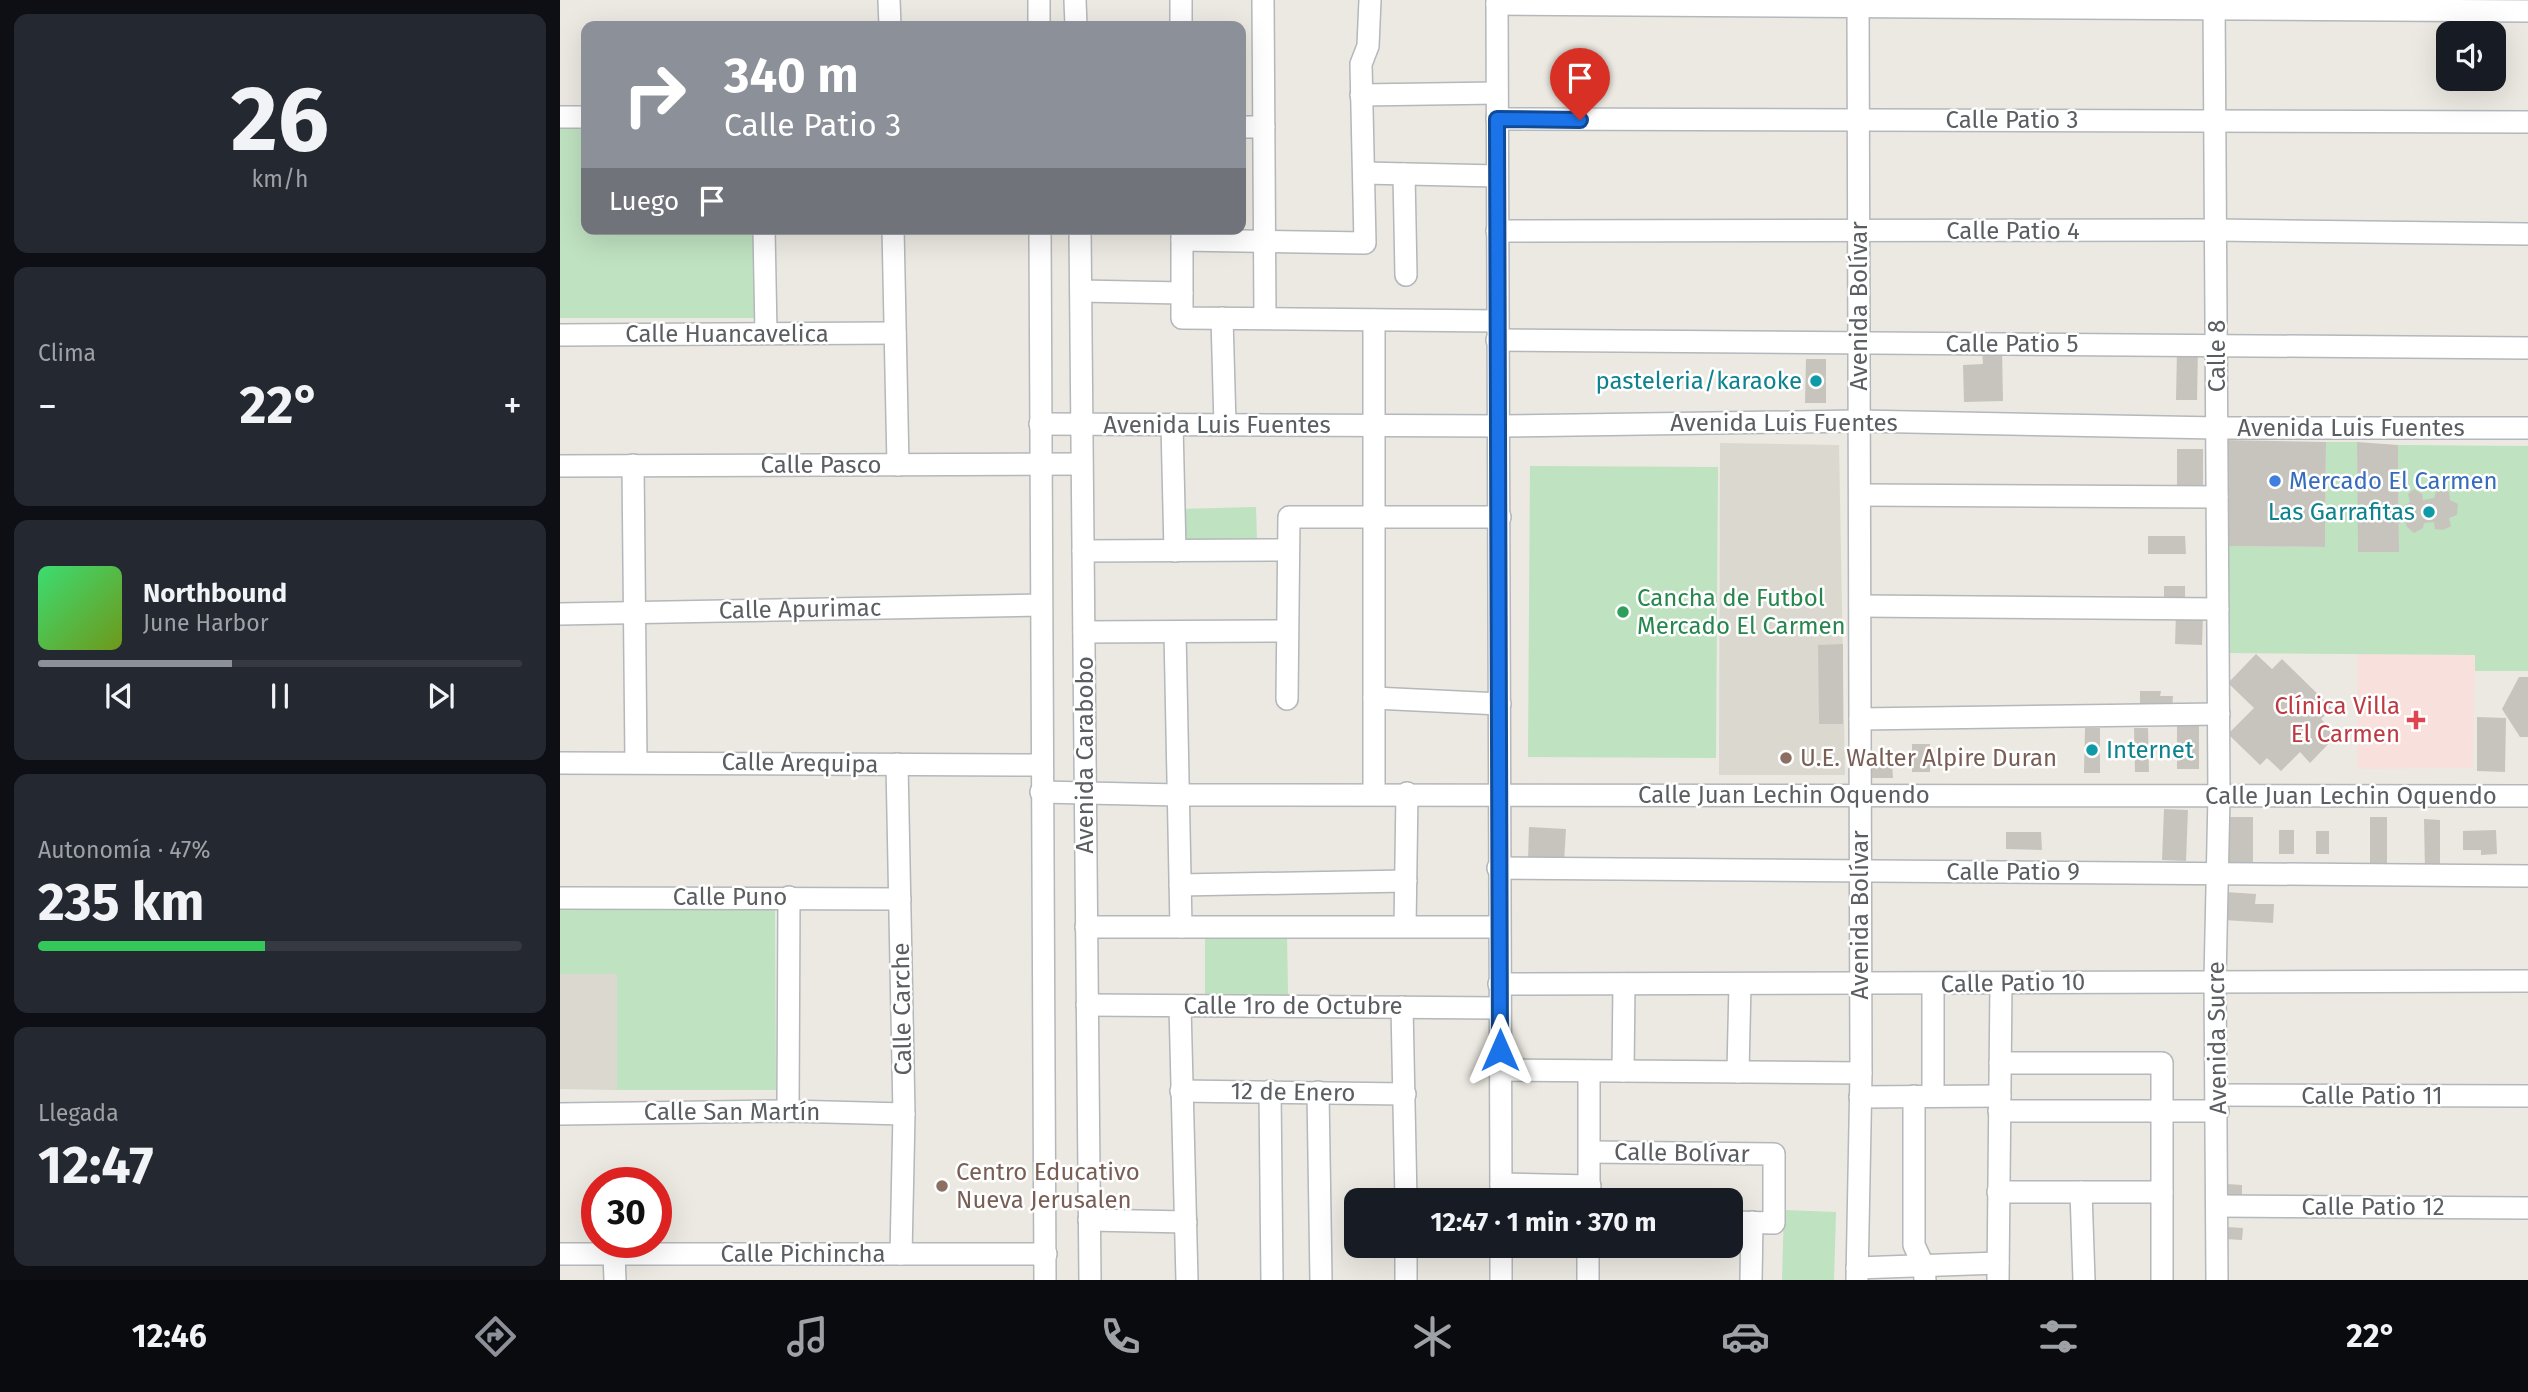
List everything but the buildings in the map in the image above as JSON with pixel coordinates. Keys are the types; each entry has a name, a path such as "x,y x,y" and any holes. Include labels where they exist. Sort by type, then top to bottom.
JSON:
{"street":[{"path":"889,0 890,21"},
{"path":"1039,0 1039,21"},
{"path":"1076,0 1076,21"},
{"path":"1181,0 1181,21"},
{"path":"1262,0 1265,318"},
{"path":"1081,291 1182,293 1182,235 1265,242 1365,243 1361,64 1368,46 1370,0"},
{"path":"1501,1188 1497,2 2214,3 2528,10"},
{"name":"Avenida Bolívar","path":"1857,1274 1861,1073 1858,3"},
{"name":"Calle 8","path":"2214,3 2219,796"},
{"path":"1361,95 1497,93"},
{"path":"560,117 581,117"},
{"name":"Calle Patio 3","path":"1497,119 2528,122"},
{"path":"1246,127 1264,127"},
{"path":"1364,173 1497,176"},
{"path":"1404,174 1406,275"},
{"name":"Calle Patio 4","path":"1497,231 2216,230 2528,234"},
{"path":"764,235 766,333"},
{"path":"893,235 898,465"},
{"name":"Avenida Carabobo","path":"1040,235 1045,1280"},
{"name":"Avenida Carabobo","path":"1080,235 1090,1280"},
{"name":"Calle Patio 5","path":"1182,293 1182,318 1374,320 1497,330 1859,345 2217,344 2528,348"},
{"path":"1222,318 1224,425"},
{"path":"1374,320 1374,793"},
{"name":"Calle Huancavelica","path":"560,335 895,333"},
{"name":"Avenida Luis Fuentes","path":"1041,424 1500,426 1859,421 2217,428 2528,428"},
{"path":"1172,425 1175,551"},
{"name":"Calle Pasco","path":"560,466 1082,464"},
{"path":"633,466 636,761"},
{"path":"1860,495 2217,497"},
{"path":"1287,699 1289,517 1500,517"},
{"path":"1083,551 1287,550"},
{"name":"Calle Apurimac","path":"560,614 1041,605"},
{"path":"1860,606 2218,610"},
{"path":"1084,632 1287,631"},
{"path":"1175,632 1181,927"},
{"path":"1374,698 1500,704"},
{"path":"1860,719 2219,714"},
{"name":"Calle Arequipa","path":"560,762 1041,765"},
{"name":"Calle Carche","path":"897,764 904,1114 901,1254"},
{"name":"Calle Juan Lechin Oquendo","path":"1041,792 1178,795 1407,793 2528,796"},
{"path":"1405,926 1407,793"},
{"name":"Avenida Sucre","path":"2217,1280 2215,980 2219,796"},
{"name":"Calle Patio 9","path":"1498,868 2528,876"},
{"path":"1180,885 1406,881"},
{"path":"788,1111 789,897"},
{"name":"Calle Puno","path":"560,898 900,899"},
{"path":"1086,926 1499,927"},
{"name":"Calle Patio 10","path":"1499,984 2528,981"},
{"path":"1623,1071 1624,984"},
{"path":"1738,1072 1740,984"},
{"path":"1925,1273 1914,1245 1933,984"},
{"path":"1857,1274 1998,1272 2001,984"},
{"name":"Calle 1ro de Octubre","path":"1087,1005 1499,1008"},
{"path":"1180,1006 1187,1280"},
{"path":"1402,1007 1406,1188"},
{"path":"2000,1063 2162,1063 2162,1280"},
{"path":"1500,1070 1861,1073"},
{"path":"1589,1071 1589,1188"},
{"name":"12 de Enero","path":"1181,1091 1405,1094"},
{"path":"1270,1091 1272,1280"},
{"path":"1318,1092 1321,1280"},
{"name":"Calle Patio 11","path":"1860,1097 1923,1096 1999,1103 2162,1111 2217,1103 2528,1096"},
{"name":"Calle San Martín","path":"560,1114 788,1111 904,1114"},
{"name":"Calle Bolívar","path":"1590,1152 1774,1154 1774,1223 1743,1222"},
{"path":"1998,1192 2162,1192"},
{"path":"2081,1192 2084,1280"},
{"name":"Calle Patio 12","path":"2218,1206 2528,1208"},
{"path":"1089,1220 1186,1222"},
{"path":"1743,1234 1751,1280"},
{"name":"Calle Pichincha","path":"560,1254 581,1254"},
{"name":"Calle Pichincha","path":"672,1254 1046,1254"},
{"path":"614,1258 615,1280"},
{"path":"1406,1258 1406,1280"},
{"path":"1501,1258 1501,1280"},
{"path":"1588,1258 1588,1280"}],"shaded area":[{"path":"1720,443 1839,445 1845,775 1719,775"},
{"name":"Clínica Villa El Carmen","path":"2357,654 2475,655 2473,768 2357,769"},
{"path":"560,974 617,974 617,1090 560,1089"}],"green space":[{"path":"560,125 581,125 581,235 775,235 776,318 560,318"},
{"path":"2326,442 2357,442 2359,552 2399,552 2398,445 2528,446 2528,671 2475,671 2475,655 2224,653 2223,546 2325,547"},
{"name":"Cancha de Futbol Mercado El Carmen","path":"1530,466 1718,467 1716,758 1528,757"},
{"path":"1256,507 1257,541 1180,543 1179,509"},
{"path":"560,907 775,908 776,1090 617,1090 617,974 560,974"},
{"path":"1287,933 1288,995 1205,996 1205,934"},
{"path":"1784,1210 1836,1212 1834,1280 1782,1280"}],"place":[{"name":"pasteleria/karaoke","path":"1816,381"},
{"name":"Mercado El Carmen","path":"2275,481"},
{"name":"Las Garrafitas","path":"2429,512"},
{"name":"Cancha de Futbol Mercado El Carmen","path":"1623,612"},
{"name":"Clínica Villa El Carmen","path":"2416,720"},
{"name":"Internet","path":"2092,750"},
{"name":"U.E. Walter Alpire Duran","path":"1786,758"},
{"name":"Centro Educativo Nueva Jerusalen","path":"942,1186"}],"route":[{"path":"1500,1050 1497,119 1580,120"}]}
